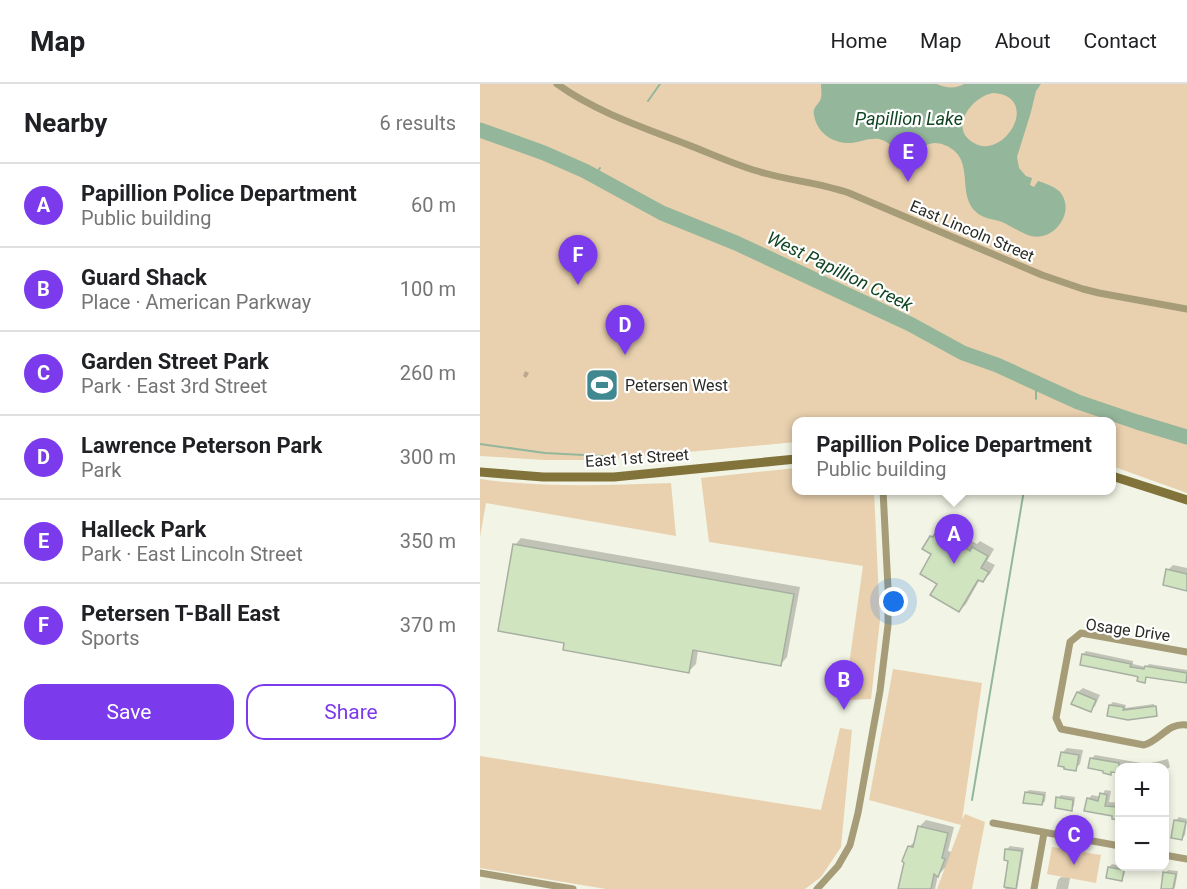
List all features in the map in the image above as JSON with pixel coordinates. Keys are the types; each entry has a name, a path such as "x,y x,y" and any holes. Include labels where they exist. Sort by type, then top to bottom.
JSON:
{"main road":[{"name":"East 1st Street","path":"480,472 514,476 615,477 792,459"},
{"path":"1116,477 1187,500"}],"street":[{"name":"East Lincoln Street","path":"557,84 572,95 615,117 751,169 849,193 1042,275 1099,293 1187,309"},
{"path":"817,889 838,866 850,845 880,691 888,615 883,495"},
{"name":"Osage Drive","path":"1184,724 1174,725 1152,742 1144,745 1061,729 1056,718 1070,642 1081,633 1187,652"},
{"path":"993,823 1115,845"},
{"path":"1034,889 1044,832"},
{"path":"1169,856 1187,859"},
{"path":"480,873 573,889"}],"shaded area":[{"path":"480,84 1187,84 1187,493 1116,467 1116,417 792,417 792,442 584,460 480,456"},
{"path":"792,468 792,495 874,495 880,620 871,699 844,700 863,566 709,542 701,478"},
{"path":"480,479 551,485 671,483 676,536 486,503 480,537"},
{"path":"893,669 982,683 962,820 965,814 985,822 972,889 937,889 961,825 869,800"},
{"path":"840,728 852,730 841,847 821,877 805,889 606,889 480,868 480,756 821,810"},
{"path":"1052,847 1101,855 1096,883 1047,874"}],"water":[{"name":"Papillion Lake","path":"821,84 937,84 957,87 964,84 1041,84 1036,91 1017,157 1019,168 1026,176 1032,178 1030,185 1034,187 1038,181 1059,191 1066,207 1061,223 1048,234 1040,237 1031,236 979,214 969,202 962,162 952,149 944,145 931,143 906,157 879,139 844,143 832,139 822,132 814,115 814,110 821,98","holes":["993,93 1008,97 1015,105 1017,115 1014,126 1007,136 997,143 986,146 974,143 966,137 963,122 970,107"]}],"building":[{"path":"939,527 957,538 955,542 970,551 972,547 988,556 981,568 989,572 983,582 978,580 959,612 930,595 937,584 920,574 931,554 922,549"},
{"path":"513,544 794,594 781,666 693,650 689,673 563,650 564,643 498,631"},
{"path":"1166,569 1187,574 1187,591 1163,585"},
{"path":"1082,654 1131,664 1130,667 1144,669 1145,666 1187,673 1186,683 1146,677 1145,683 1137,681 1138,677 1135,676 1080,665"},
{"path":"1077,692 1096,700 1091,712 1071,704"},
{"path":"1109,705 1124,707 1123,710 1156,706 1157,716 1128,720 1107,716"},
{"path":"1061,752 1079,755 1076,771 1058,766"},
{"path":"1090,758 1119,763 1115,763 1115,772 1111,772 1111,775 1088,768"},
{"path":"1025,792 1044,795 1042,805 1023,803"},
{"path":"1100,793 1107,795 1105,806 1115,807 1115,819 1112,819 1112,816 1084,811 1087,798 1098,801"},
{"path":"1056,797 1073,800 1072,811 1055,808"},
{"path":"1174,820 1186,822 1182,840 1171,838"},
{"path":"918,826 948,833 942,858 945,859 938,877 934,874 931,889 898,889 904,863 902,861 908,846 913,847"},
{"path":"1005,849 1022,851 1016,889 1004,887 1008,861 1004,860"},
{"path":"1108,867 1115,868 1115,871 1124,871 1122,881 1106,878"},
{"path":"1163,872 1176,874 1173,889 1161,889"}],"waterway":[{"path":"648,101 660,84"},
{"name":"West Papillion Creek","path":"480,130 544,153 585,171 662,213 736,243 910,324 963,353 997,365 1078,402 1187,437"},
{"path":"594,176 600,168"},
{"path":"1036,383 1036,399"},
{"path":"480,444 545,453 603,456"},
{"path":"972,800 1023,495"}],"place":[{"name":"Halleck Park","path":"908,182"},
{"name":"Petersen T-Ball East","path":"578,285"},
{"name":"Lawrence Peterson Park","path":"625,355"},
{"name":"Petersen West","path":"602,385"},
{"name":"Papillion Police Department","path":"954,564"},
{"name":"Guard Shack","path":"844,710"},
{"name":"Garden Street Park","path":"1074,865"}]}
